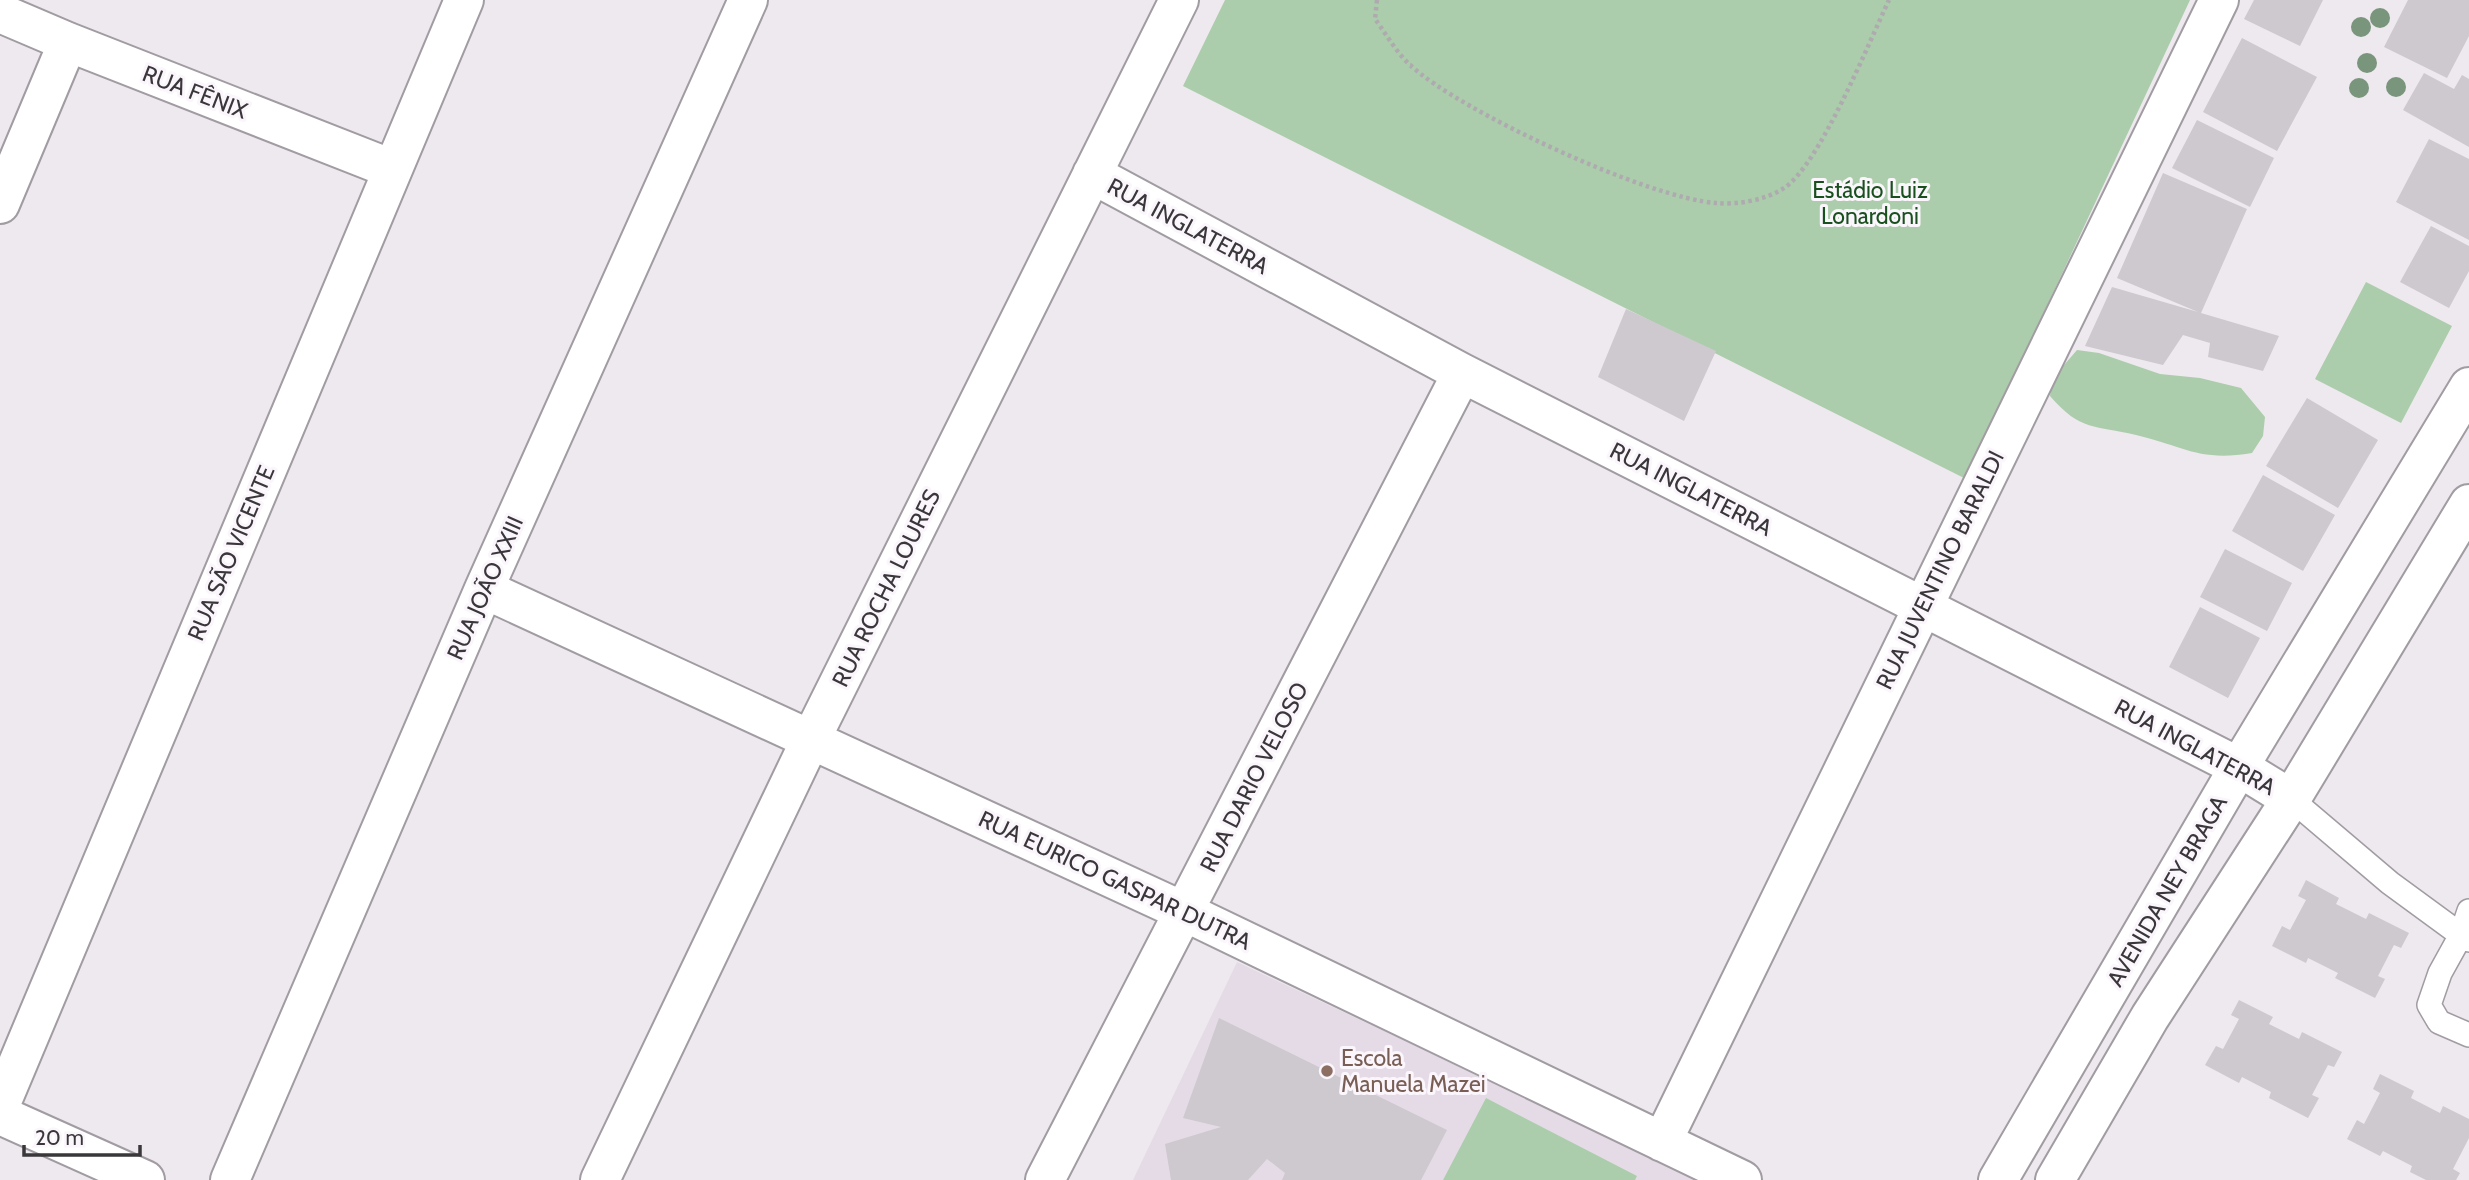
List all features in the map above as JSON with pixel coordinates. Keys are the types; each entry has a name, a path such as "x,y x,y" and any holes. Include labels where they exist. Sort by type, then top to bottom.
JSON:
{"street":[{"name":"RUA SÃO VICENTE","path":"0,1106 464,0"},
{"name":"RUA JOÃO XXIII","path":"230,1180 484,589 748,0"},
{"name":"RUA ROCHA LOURES","path":"600,1180 811,740 1179,0"},
{"name":"RUA JUVENTINO BARALDI","path":"1662,1142 2219,0"},
{"name":"RUA FÊNIX","path":"0,13 391,169"},
{"path":"0,204 68,42"},
{"name":"RUA INGLATERRA","path":"1092,174 1462,373 2239,767 2291,799"},
{"name":"RUA DARIO VELOSO","path":"1045,1180 1462,373"},
{"name":"AVENIDA NEY BRAGA","path":"1998,1180 2239,767 2468,389"},
{"path":"2055,1180 2151,1017 2291,799 2469,504"},
{"name":"RUA EURICO GASPAR DUTRA","path":"484,589 1185,912 1742,1180"},
{"path":"0,1115 145,1180"}],"lane":[{"path":"2291,799 2390,883 2465,937"},
{"path":"2469,911 2465,937 2440,973 2429,1005 2439,1023 2469,1035"}],"path":[{"path":"1377,0 1375,19 1409,65 1466,104 1603,169 1669,193 1717,203 1751,201 1784,188 1805,167 1834,116 1889,0"}],"shaded area":[{"name":"Escola Manuela Mazei","path":"1237,962 1701,1180 1133,1180"}],"green space":[{"name":"Estádio Luiz Lonardoni","path":"1225,0 2190,0 1966,479 1183,86"},
{"path":"2366,282 2452,326 2401,423 2315,379"},
{"path":"2077,350 2099,353 2160,374 2200,378 2241,388 2265,417 2263,436 2252,453 2218,456 2192,452 2153,439 2080,422 2050,396 2052,379"},
{"path":"1486,1098 1637,1176 1635,1180 1443,1180"}],"building":[{"path":"2254,0 2323,0 2300,46 2244,19"},
{"path":"2408,0 2469,0 2469,36 2447,78 2384,47"},
{"path":"2242,38 2317,77 2277,151 2203,112"},
{"path":"2424,73 2454,89 2462,75 2469,79 2469,147 2403,110"},
{"path":"2197,120 2274,158 2250,207 2172,168"},
{"path":"2429,139 2469,159 2469,240 2396,202"},
{"path":"2163,173 2247,209 2201,313 2279,336 2263,371 2208,357 2210,343 2183,335 2163,365 2085,346 2112,287 2198,312 2117,278"},
{"path":"2431,226 2469,246 2469,271 2449,308 2400,282"},
{"path":"1626,309 1716,351 1684,421 1598,377"},
{"path":"2307,398 2378,440 2338,508 2266,466"},
{"path":"2263,475 2335,515 2303,571 2232,531"},
{"path":"2225,549 2292,583 2267,631 2200,597"},
{"path":"2200,607 2260,638 2228,698 2169,667"},
{"path":"2306,880 2339,898 2336,904 2366,919 2369,913 2409,933 2401,948 2394,945 2378,976 2385,979 2375,998 2335,978 2338,973 2308,958 2306,963 2272,946 2282,926 2290,930 2306,900 2298,896"},
{"path":"2239,1000 2273,1017 2269,1024 2299,1039 2302,1032 2342,1052 2334,1067 2328,1065 2312,1095 2319,1098 2308,1118 2269,1098 2271,1092 2242,1077 2239,1083 2205,1065 2216,1046 2223,1049 2239,1019 2231,1015"},
{"path":"1219,1018 1447,1130 1421,1180 1282,1180 1285,1173 1267,1159 1248,1180 1171,1180 1165,1144 1221,1127 1183,1118"},
{"path":"2380,1074 2414,1091 2411,1098 2440,1113 2443,1106 2469,1119 2469,1138 2453,1169 2460,1173 2456,1180 2426,1180 2410,1172 2412,1166 2383,1151 2380,1156 2347,1139 2357,1120 2364,1124 2380,1093 2373,1089"}],"place":[{"name":"Escola Manuela Mazei","path":"1327,1071"}]}
